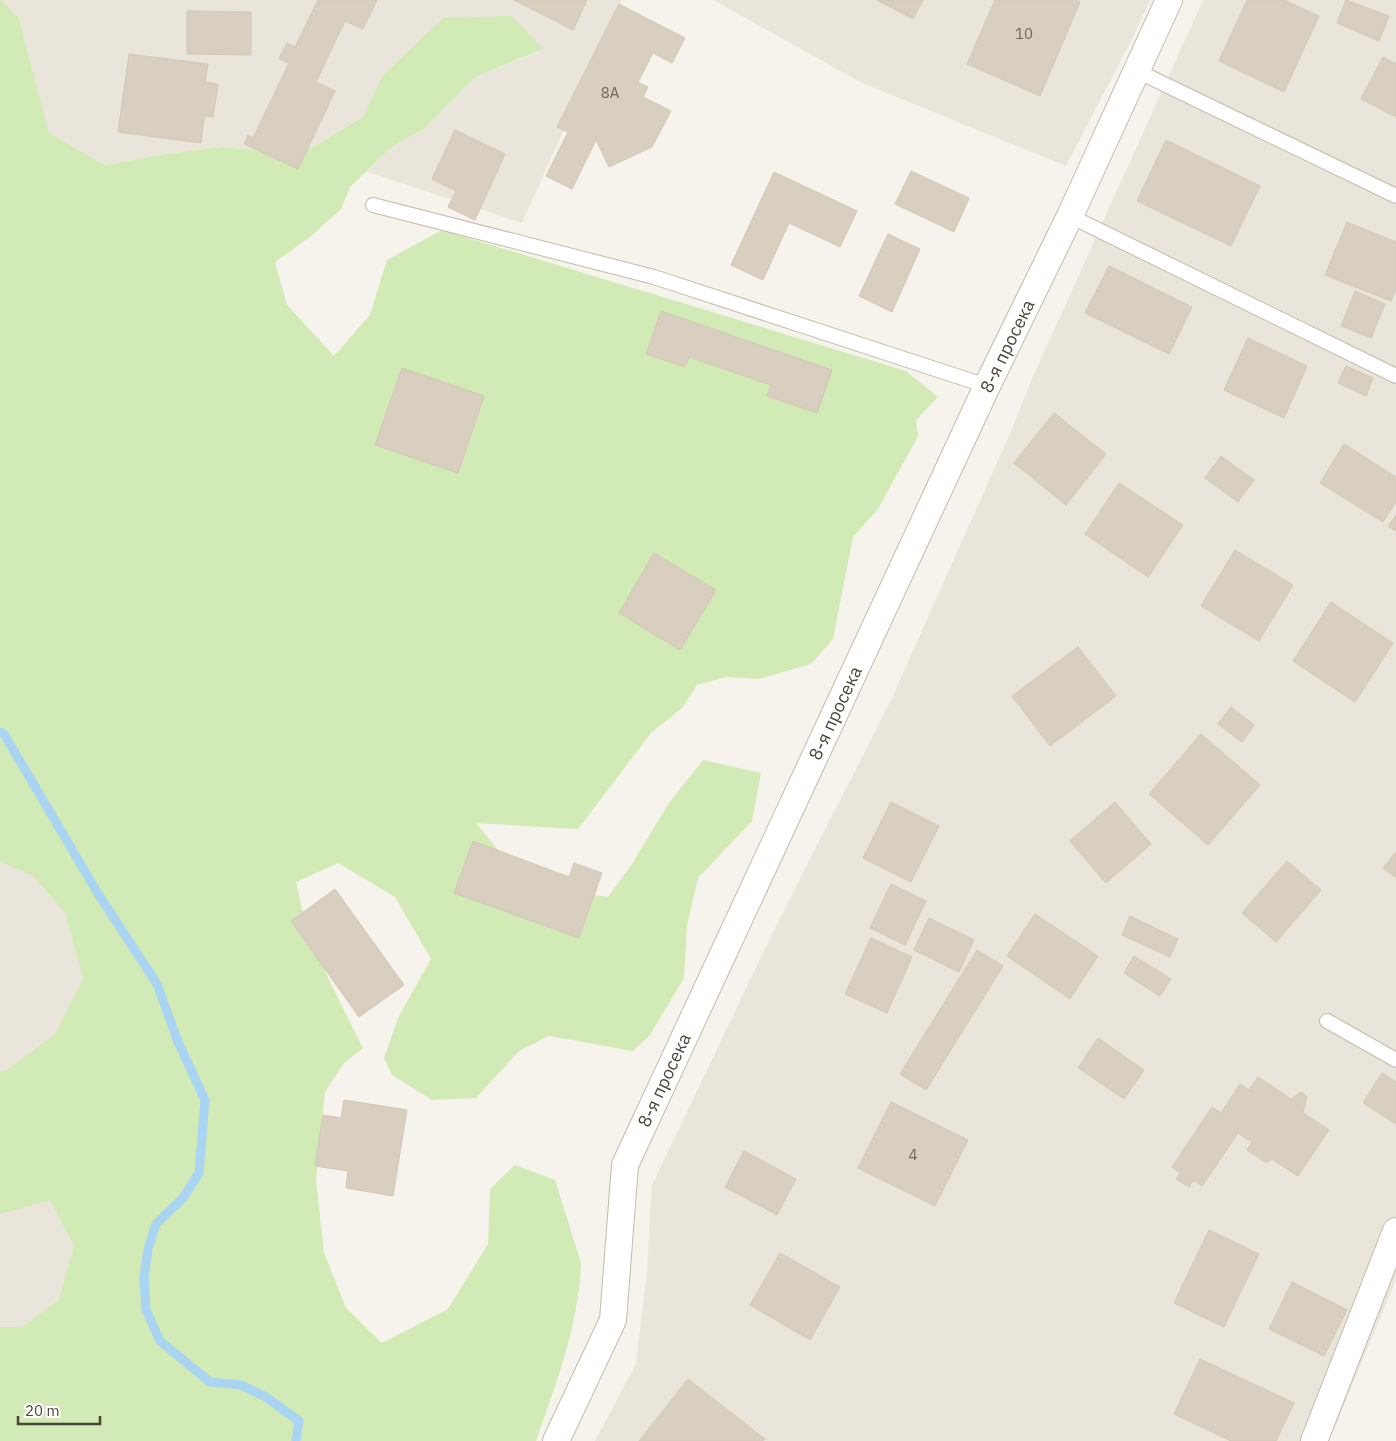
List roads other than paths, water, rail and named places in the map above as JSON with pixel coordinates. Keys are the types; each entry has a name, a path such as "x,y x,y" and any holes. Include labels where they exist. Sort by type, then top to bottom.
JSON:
{"street":[{"name":"8-я просека","path":"556,1441 613,1320 625,1165 987,386 1070,216 1169,0"},
{"path":"1314,1441 1396,1231"}],"lane":[{"path":"1137,71 1396,196"},
{"path":"373,205 654,277 987,386"},
{"path":"1070,216 1396,376"},
{"path":"1328,1020 1396,1060"}],"waterway":[{"path":"0,732 4,734 97,892 157,984 178,1042 205,1100 199,1173 183,1198 156,1224 148,1249 144,1277 146,1310 160,1341 210,1382 241,1385 266,1397 299,1421 296,1441"}]}
